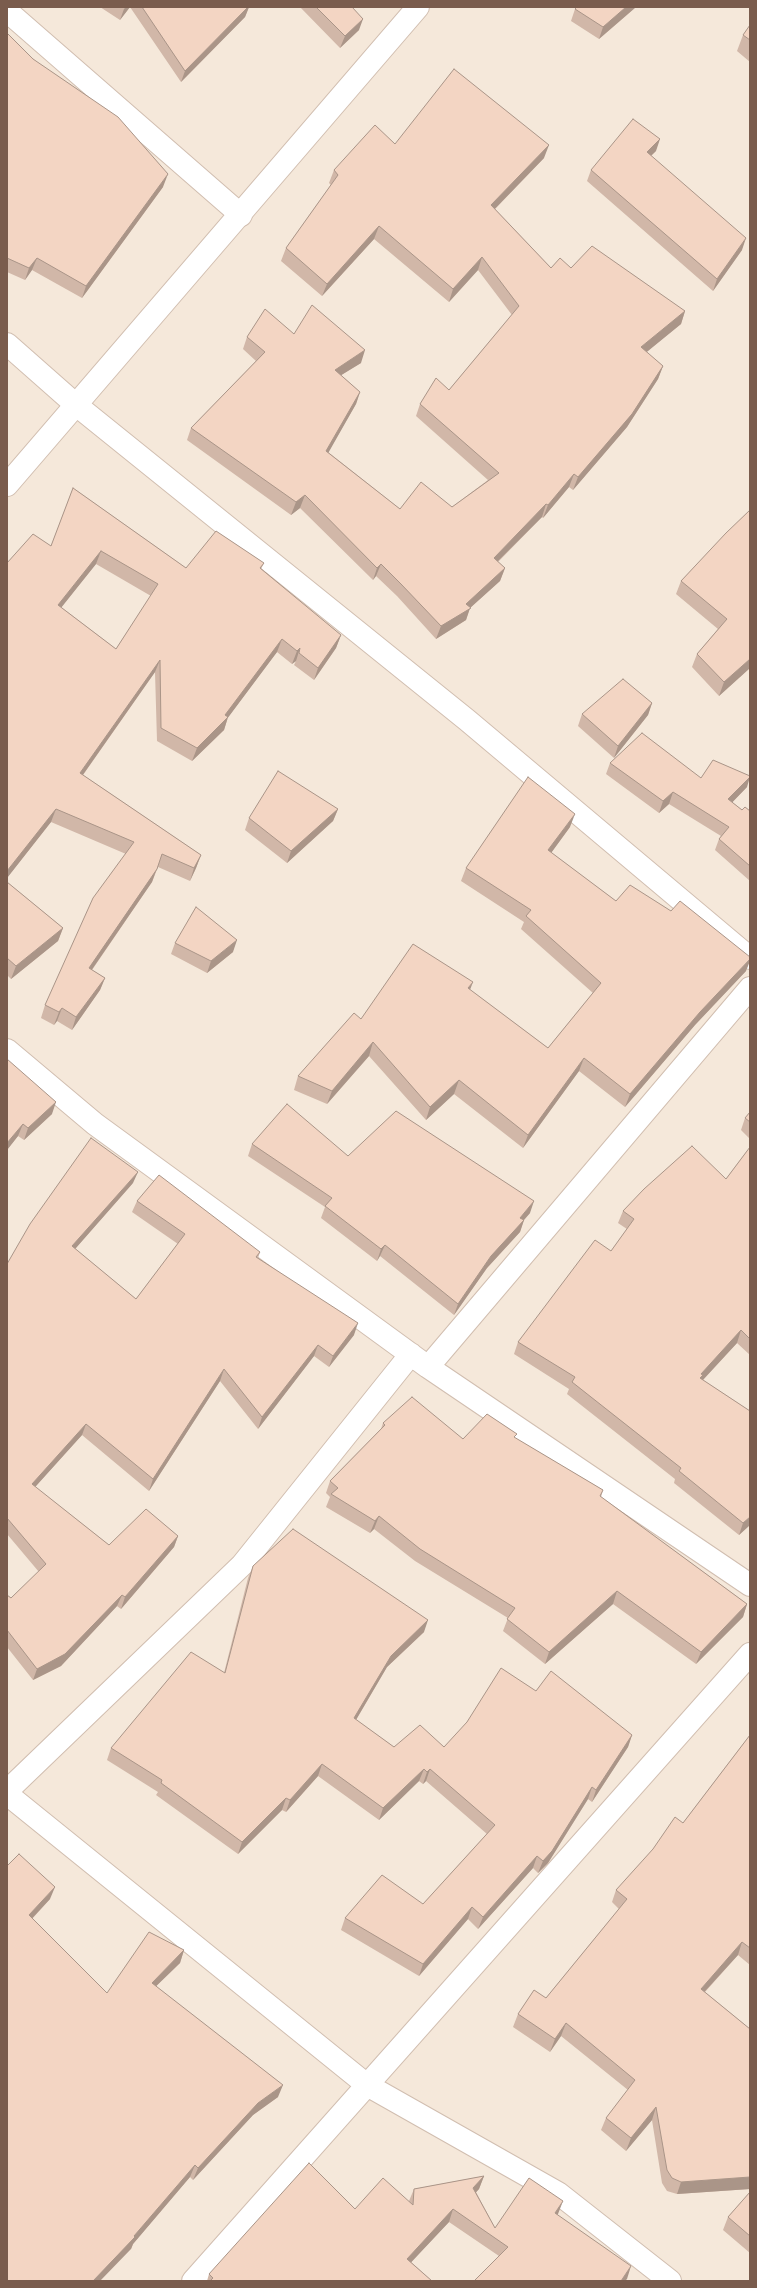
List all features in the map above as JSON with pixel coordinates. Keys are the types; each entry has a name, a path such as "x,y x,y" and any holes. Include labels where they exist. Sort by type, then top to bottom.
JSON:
{"street":[{"path":"7,485 75,404 241,215 418,7"},
{"path":"7,11 241,215"},
{"path":"7,344 75,404 467,720 750,958"},
{"path":"428,1367 750,988"},
{"path":"7,1050 95,1124 428,1367 750,1585"},
{"path":"411,1354 242,1565 7,1793 367,2085 558,2192 670,2281"},
{"path":"193,2281 750,1654"}],"shaded area":[{"path":"7,7 750,7 750,2281 7,2281"}],"building":[{"path":"142,7 248,7 185,71"},
{"path":"316,7 352,7 363,19 345,36"},
{"path":"577,7 626,7 603,27 575,9"},
{"path":"750,25 750,40 743,35"},
{"path":"7,33 33,59 118,117 168,174 86,286 37,258 29,268 7,258"},
{"path":"454,69 549,145 491,205 551,268 560,258 571,268 592,246 685,311 641,347 663,366 632,414 578,477 574,474 548,505 546,504 494,558 505,568 466,604 471,608 441,626 381,564 377,568 305,495 296,502 191,428 265,352 247,337 265,309 294,334 312,305 365,350 335,370 360,392 326,451 400,509 421,482 452,507 499,473 420,404 436,378 449,390 519,306 482,257 453,289 379,226 327,284 286,248 338,175 334,170 375,125 395,144"},
{"path":"633,119 660,139 647,152 746,238 717,279 591,170"},
{"path":"73,488 186,568 216,531 264,563 260,568 341,635 318,668 299,653 300,648 297,651 282,639 225,715 228,717 197,748 161,728 160,660 80,773 201,855 194,868 162,854 157,869 89,968 105,978 76,1017 62,1008 59,1012 45,1005 93,898 134,842 56,809 7,871 7,563 33,534 51,546","holes":["101,551 158,584 116,649 58,605"]},
{"path":"750,510 750,659 724,682 697,654 727,619 681,581"},
{"path":"623,679 652,703 618,746 582,714"},
{"path":"642,733 701,778 713,760 750,776 728,799 742,810 745,807 750,811 750,866 719,839 729,827 673,792 663,801 610,763"},
{"path":"278,771 338,809 291,851 249,818"},
{"path":"528,777 575,814 548,850 616,901 630,885 671,911 680,901 750,957 750,959 700,1012 630,1094 584,1058 528,1135 459,1080 430,1107 373,1042 332,1091 298,1076 354,1013 361,1019 413,944 473,982 468,988 548,1048 601,983 526,916 531,910 466,868"},
{"path":"7,882 63,928 16,966 7,958"},
{"path":"196,907 237,940 211,961 175,943"},
{"path":"7,1059 56,1102 28,1128 23,1124 7,1143"},
{"path":"287,1104 348,1156 396,1111 534,1201 520,1218 524,1220 491,1256 458,1304 385,1245 381,1249 325,1206 332,1198 252,1144"},
{"path":"750,1112 750,1122 745,1118"},
{"path":"91,1138 138,1172 72,1246 136,1299 185,1234 137,1201 159,1175 260,1252 256,1257 358,1323 333,1356 318,1345 262,1417 224,1369 153,1479 86,1424 32,1484 109,1545 146,1509 178,1536 125,1597 122,1595 65,1654 37,1669 7,1630 7,1595 11,1598 46,1564 7,1518 7,1264 30,1224"},
{"path":"692,1146 726,1179 750,1147 750,1339 741,1330 701,1374 703,1375 700,1378 750,1411 750,1517 743,1523 679,1471 681,1468 572,1382 575,1377 518,1342 595,1240 611,1251 634,1219 623,1211 644,1189"},
{"path":"412,1397 463,1439 487,1414 517,1434 514,1437 603,1490 600,1496 747,1604 701,1652 617,1591 549,1652 507,1619 515,1608 420,1549 379,1516 375,1521 331,1494 338,1488 330,1481 385,1425 383,1423"},
{"path":"293,1529 428,1620 391,1656 354,1718 394,1747 420,1725 444,1747 467,1722 501,1668 536,1691 551,1671 632,1735 596,1790 592,1787 552,1851 543,1861 537,1856 483,1917 472,1907 423,1964 345,1918 382,1875 423,1904 495,1825 430,1769 427,1772 424,1769 383,1808 322,1764 290,1800 286,1798 242,1842 161,1783 162,1780 111,1748 191,1652 225,1673 253,1566"},
{"path":"750,1735 750,1948 742,1942 701,1989 750,2029 750,2177 681,2182 672,2178 667,2170 656,2107 631,2138 606,2118 635,2080 566,2023 555,2039 518,2014 534,1990 546,1998 627,1899 616,1890 653,1849 675,1817 683,1823"},
{"path":"19,1854 55,1887 29,1915 107,1993 149,1932 184,1950 152,1983 283,2085 258,2103 198,2168 195,2165 134,2236 135,2237 93,2281 7,2281 7,1866"},
{"path":"309,2163 355,2209 383,2178 413,2205 414,2189 484,2176 473,2188 495,2228 529,2178 563,2201 555,2213 631,2266 621,2281 474,2281 508,2247 453,2209 407,2259 432,2281 210,2281 213,2278 209,2274"},
{"path":"750,2192 750,2236 728,2217"}]}
